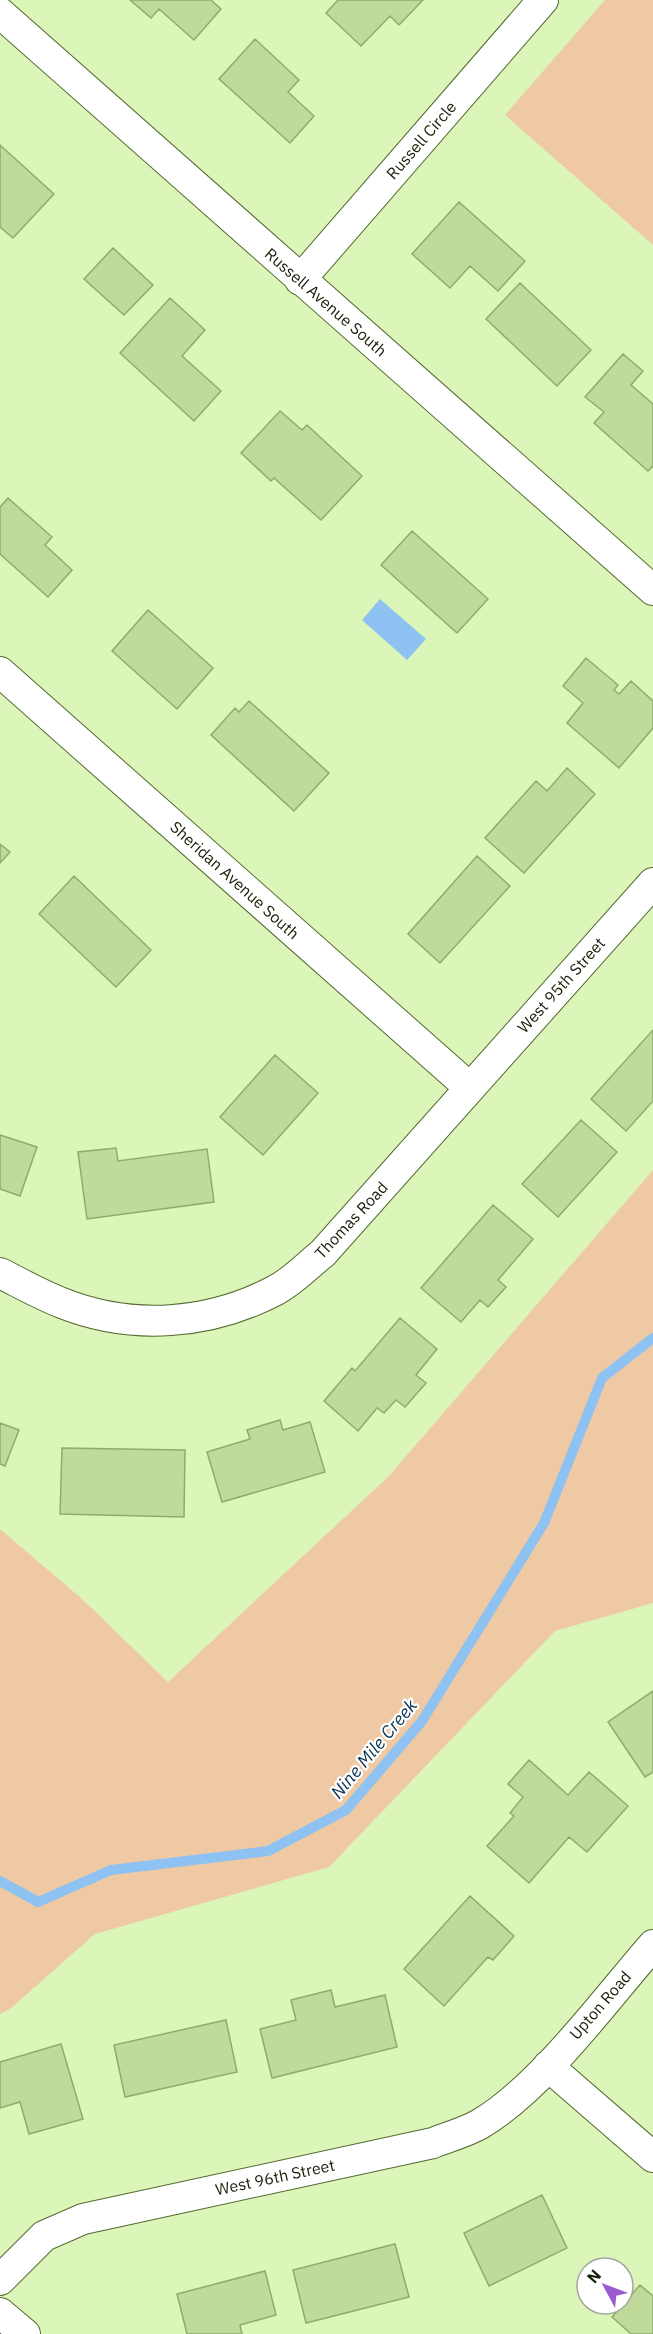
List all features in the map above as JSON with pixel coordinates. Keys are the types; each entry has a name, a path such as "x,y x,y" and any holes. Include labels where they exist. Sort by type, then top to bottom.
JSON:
{"street":[{"name":"Russell Circle","path":"300,280 543,0"},
{"name":"Russell Avenue South","path":"0,13 653,590"},
{"name":"Sheridan Avenue South","path":"0,672 470,1088"},
{"name":"West 95th Street","path":"470,1088 653,883"},
{"name":"Thomas Road","path":"0,1273 63,1304 116,1318 175,1322 227,1312 278,1289 323,1253 470,1088"},
{"name":"Upton Road","path":"548,2066 653,1945"},
{"path":"548,2066 653,2157"},
{"name":"West 96th Street","path":"0,2280 44,2236 83,2219 442,2139 479,2125 521,2093 548,2066"},
{"path":"0,2313 25,2334"}],"shaded area":[{"path":"605,0 653,0 653,245 505,115"},
{"path":"653,1170 653,1603 555,1631 329,1867 95,1934 11,2008 0,2014 0,1529 82,1599 168,1682 389,1476"}],"water":[{"path":"380,599 426,639 407,660 362,620"}],"building":[{"path":"130,0 211,0 221,9 194,40 159,9 151,18"},
{"path":"338,0 423,0 399,25 390,16 361,46 326,13"},
{"path":"255,39 299,80 288,92 314,116 290,143 219,79"},
{"path":"0,145 54,194 13,238 0,227"},
{"path":"459,202 525,261 498,291 470,266 450,288 412,254"},
{"path":"113,248 153,285 124,315 84,279"},
{"path":"520,283 591,350 557,386 486,319"},
{"path":"170,298 205,330 182,356 221,391 194,421 120,353"},
{"path":"623,354 643,371 631,385 653,404 653,466 648,471 594,423 604,412 585,397"},
{"path":"280,411 302,430 307,425 362,476 321,520 274,478 271,481 241,453"},
{"path":"8,498 52,537 45,545 72,570 48,597 0,554 0,507"},
{"path":"412,531 488,599 457,633 381,565"},
{"path":"148,610 213,668 177,709 112,651"},
{"path":"586,658 618,685 614,690 619,694 631,681 653,701 653,728 619,768 567,723 583,703 563,686"},
{"path":"249,701 329,773 294,811 211,735 235,708 239,712"},
{"path":"567,768 595,794 524,873 485,838 536,781 547,791"},
{"path":"0,844 10,852 0,863"},
{"path":"477,856 510,886 440,963 408,934"},
{"path":"74,876 151,950 116,987 39,914"},
{"path":"653,1030 653,1101 626,1131 591,1099"},
{"path":"275,1055 318,1093 263,1155 220,1117"},
{"path":"581,1120 617,1152 558,1217 522,1184"},
{"path":"0,1135 37,1147 20,1196 0,1189"},
{"path":"116,1148 118,1161 207,1149 214,1202 87,1219 78,1152"},
{"path":"493,1205 533,1239 498,1280 506,1287 488,1307 480,1300 461,1322 421,1288"},
{"path":"400,1318 437,1349 416,1375 426,1383 405,1407 396,1400 384,1413 377,1408 358,1431 324,1401 352,1368 355,1371"},
{"path":"280,1420 283,1430 310,1422 325,1472 222,1502 207,1452 250,1439 247,1430"},
{"path":"0,1423 19,1430 5,1466 0,1464"},
{"path":"62,1448 185,1450 184,1517 60,1514"},
{"path":"653,1691 653,1772 645,1777 608,1722"},
{"path":"529,1760 568,1795 589,1772 628,1806 587,1852 569,1837 529,1883 487,1846 514,1816 510,1813 523,1797 508,1784"},
{"path":"470,1896 514,1936 493,1960 488,1957 444,2006 404,1969"},
{"path":"331,1990 335,2007 385,1995 397,2047 272,2078 260,2029 296,2020 291,2000"},
{"path":"226,2020 237,2072 125,2097 114,2045"},
{"path":"61,2044 83,2119 29,2134 20,2102 0,2108 0,2062"},
{"path":"542,2195 567,2248 489,2286 464,2233"},
{"path":"395,2244 409,2297 306,2323 293,2270"},
{"path":"265,2271 276,2315 240,2325 242,2334 187,2334 177,2294"},
{"path":"640,2285 653,2296 653,2334 631,2334 612,2317 635,2316 635,2291"}],"waterway":[{"name":"Nine Mile Creek","path":"0,1881 38,1902 111,1870 268,1851 346,1810 422,1721 544,1523 602,1378 653,1338"}]}
